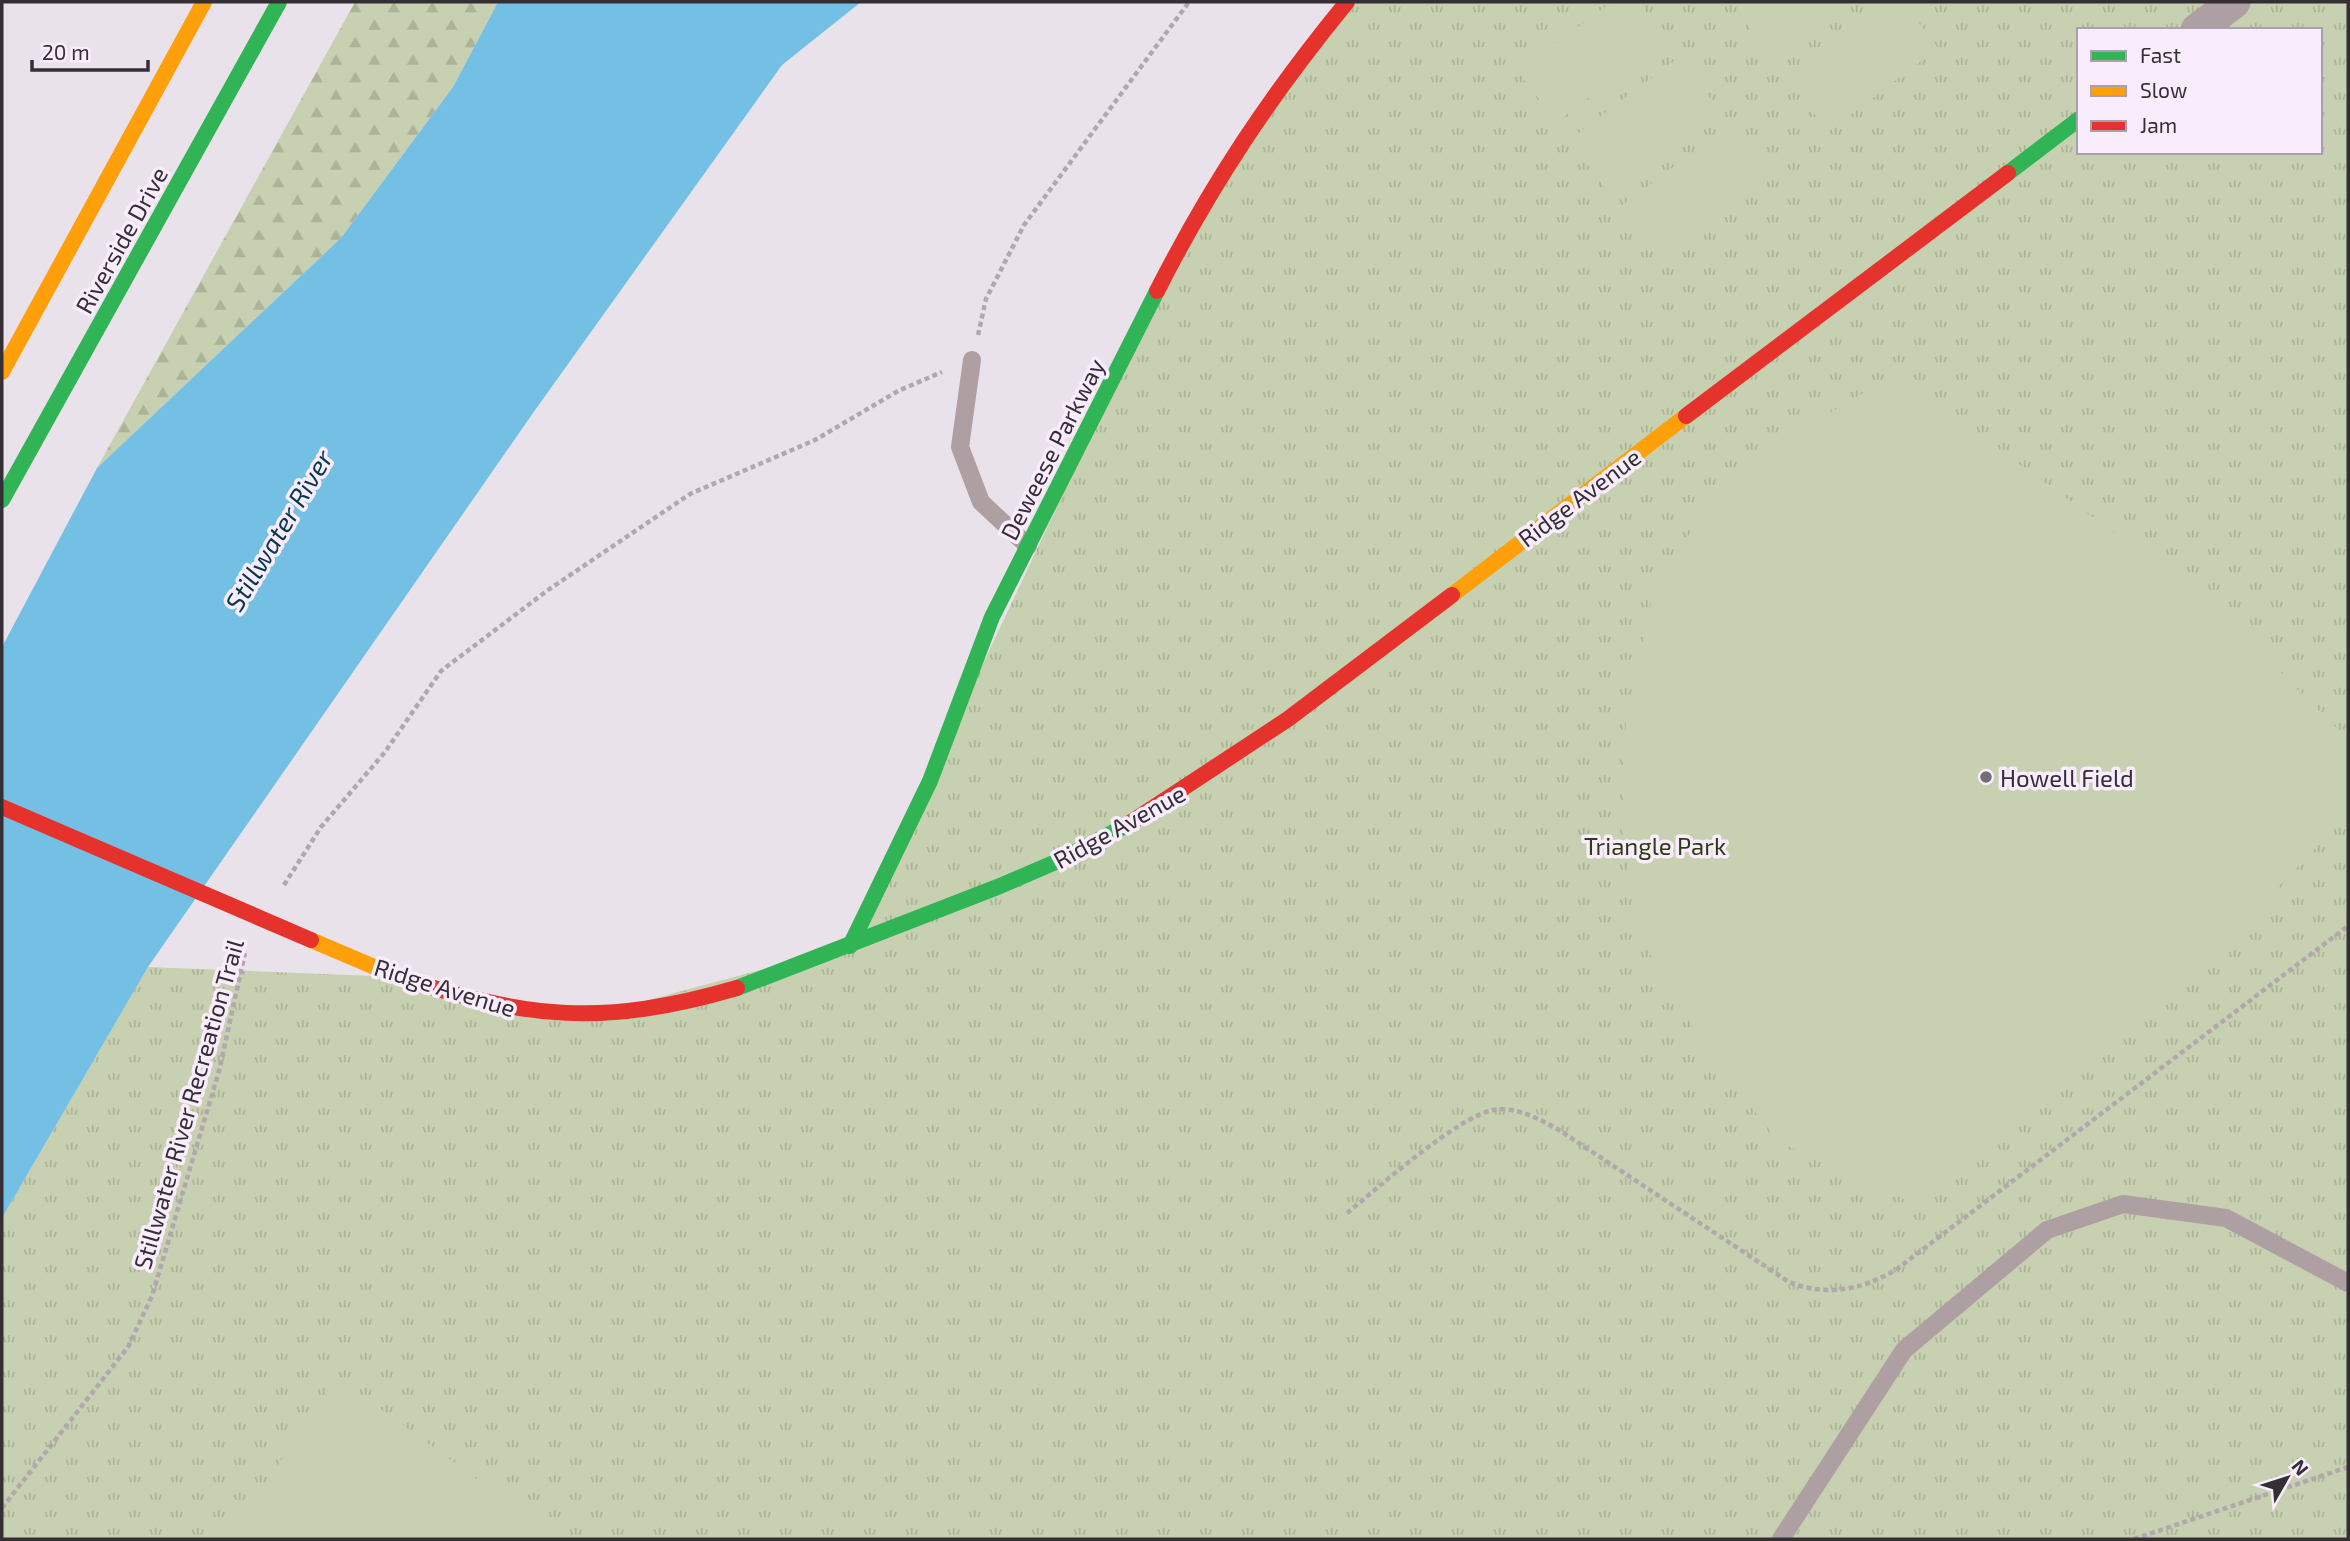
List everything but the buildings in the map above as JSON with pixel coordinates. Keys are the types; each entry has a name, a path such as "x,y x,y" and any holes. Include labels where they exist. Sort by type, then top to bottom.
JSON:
{"street":[{"name":"Riverside Drive","path":"2,372 204,2"},
{"name":"Riverside Drive","path":"2,500 279,2"},
{"name":"Deweese Parkway","path":"850,946 930,781 978,651 1028,546 1179,248 1238,146 1283,81 1347,2"},
{"path":"2200,28 2234,2"},
{"name":"Ridge Avenue","path":"2,807 398,977 475,1002 537,1014 592,1015 664,1007 735,990 1058,862 1208,776 1306,708 1436,605 2077,121"}],"lane":[{"path":"972,360 960,447 981,502 1028,546"},
{"path":"1781,1539 1904,1350 2047,1230 2123,1204 2226,1218 2348,1283"}],"path":[{"path":"277,897 321,827 385,752 441,671 548,590 690,494 816,440 898,390 972,360 986,299 1024,225 1189,2"},
{"path":"1348,1213 1423,1152 1474,1116 1493,1110 1508,1110 1538,1118 1559,1129 1789,1282 1811,1291 1854,1288 1878,1281 1897,1269 2348,926"},
{"name":"Stillwater River Recreation Trail","path":"2,1508 128,1348 152,1296 219,1071 247,943"},
{"path":"2134,1539 2348,1467"}],"green space":[{"path":"355,2 498,2 453,87 341,238 97,468"},
{"name":"Triangle Park","path":"1347,2 2348,2 2348,1539 2,1539 2,1218 148,967 398,977 592,1015 850,946 1179,248"},
{"path":"1612,2 1639,2 1666,39 1557,122 1518,72"},
{"path":"1751,2 1857,2 1776,63 1738,12"},
{"path":"1895,2 1903,2 1938,48 1828,132 1790,81"},
{"path":"1679,57 1717,107 1607,190 1569,140"},
{"path":"1730,124 1768,174 1658,258 1620,207"},
{"name":"Howell Field","path":"1895,374 2207,600 2348,739 2348,814 2197,972 1906,1200 1779,1142 1707,1052 1639,935 1622,829 1626,719 1654,589 1704,511 1786,439"},
{"path":"337,1377 559,1539 228,1539"}],"water":[{"name":"Stillwater River","path":"498,2 861,2 782,65 533,413 148,967 2,1218 2,647 97,468 341,238 453,87"}],"traffic: fast":[{"path":"2,500 279,2"},
{"path":"2008,173 2077,121"},
{"path":"850,946 930,781 992,617 1157,291"},
{"path":"737,988 1000,886 1058,861 1127,825"}],"traffic: slow":[{"path":"2,372 204,2"},
{"path":"1452,595 1686,416"},
{"path":"311,940 398,977"}],"traffic: jam":[{"path":"1157,291 1199,213 1244,141 1347,2"},
{"path":"1686,416 2008,173"},
{"path":"1127,825 1288,719 1452,595"},
{"path":"2,807 311,940"},
{"path":"398,977 488,1002 566,1013 646,1009 737,988"}],"place":[{"name":"Howell Field","path":"1986,777"}]}
